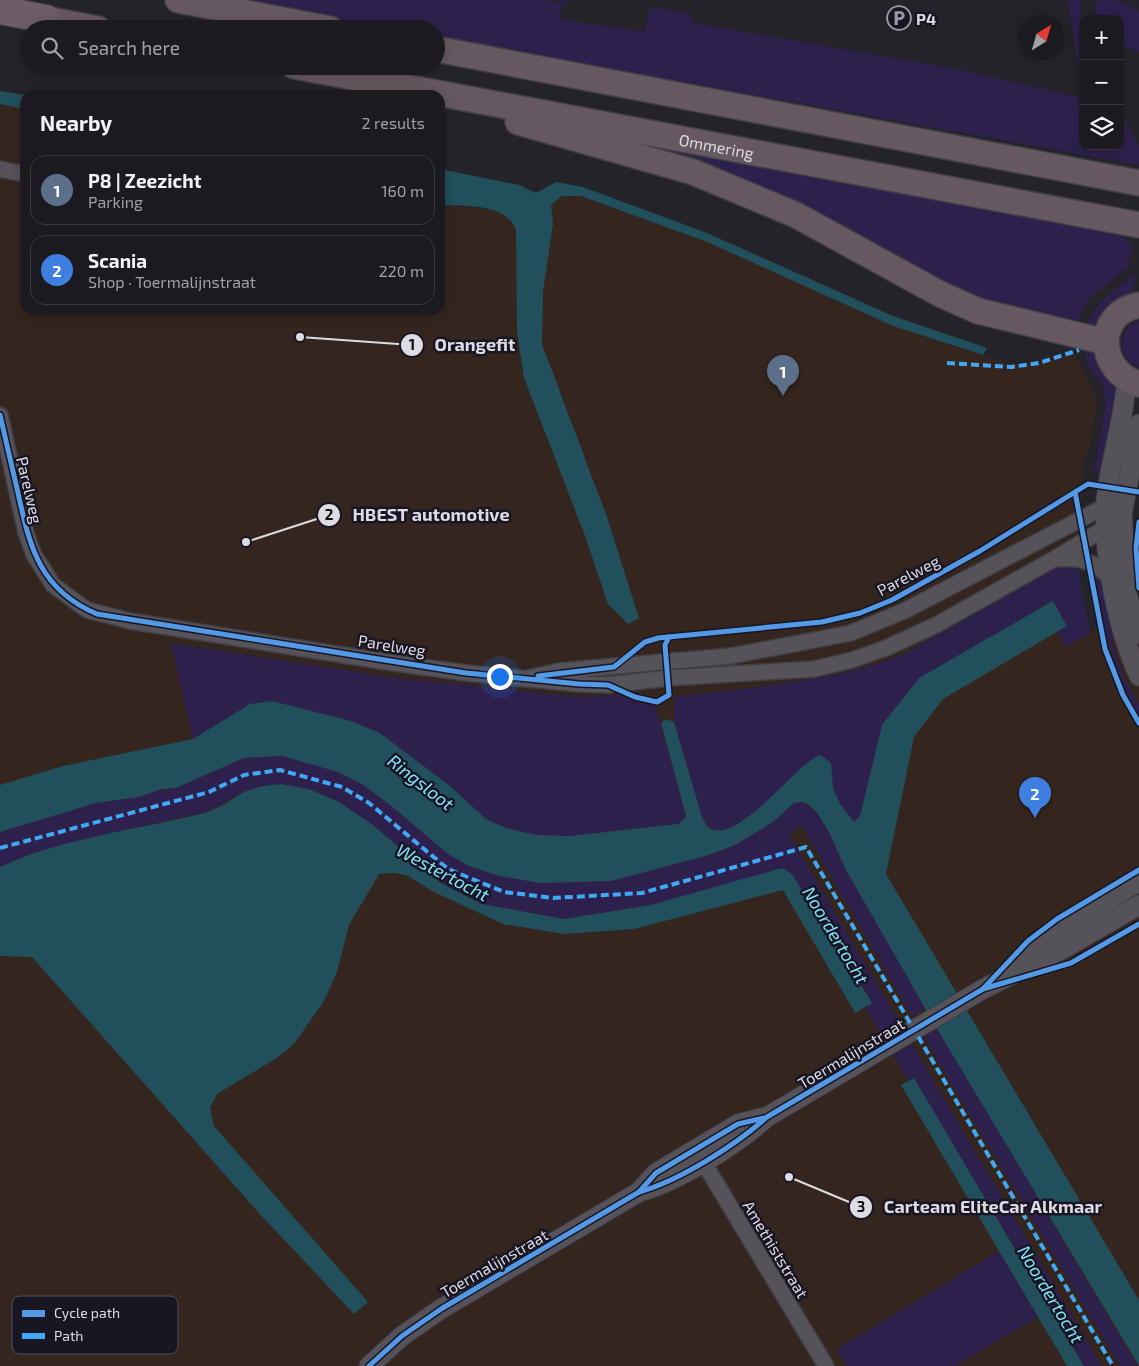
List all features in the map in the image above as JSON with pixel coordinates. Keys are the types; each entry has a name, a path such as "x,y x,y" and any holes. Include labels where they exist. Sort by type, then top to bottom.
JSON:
{"highway":[{"path":"178,0 283,20"},
{"path":"0,10 51,20"},
{"path":"445,51 1135,182"},
{"name":"Ommering","path":"339,75 415,90"},
{"name":"Ommering","path":"445,96 1131,224"},
{"path":"445,97 540,130 640,155 693,172 796,215 940,294 978,310 1106,342"},
{"path":"1133,382 1112,366 1107,355 1106,342 1108,331 1114,320 1122,312 1139,305"}],"street":[{"path":"0,169 20,173"},
{"path":"1133,382 1125,401 1114,510 1126,595 1139,634"},
{"name":"Parelweg","path":"0,415 26,533 34,555 53,585 87,610 97,614 138,622 466,673 608,685 668,678 814,669 852,660 916,635 1054,559 1107,527"},
{"path":"1139,424 1114,510 1107,527 1111,579 1125,640 1139,676"},
{"name":"Parelweg","path":"528,678 559,671 731,656 851,633 904,611 1114,510"},
{"path":"1054,559 1087,560 1098,566 1111,579"},
{"path":"976,993 1054,934 1139,881"},
{"path":"976,993 1063,949 1139,905"},
{"name":"Toermalijnstraat","path":"368,1366 402,1336 432,1315 639,1192 656,1173 700,1155 738,1124 767,1117 976,993"},
{"name":"Amethiststraat","path":"700,1155 826,1366"}],"shaded area":[{"path":"233,0 545,0 561,3 562,0 567,0 566,5 562,4 559,19 645,32 650,7 690,14 694,23 960,70 1079,97 1079,150 1124,150 1124,118 1139,146 1139,165 445,39 445,20 341,20"},
{"path":"1068,0 1080,0 1079,62 1077,62"},
{"path":"1101,0 1115,0 1139,10 1139,52 1124,46 1124,15 1097,15 1094,5"},
{"path":"0,104 20,108 20,315 445,315 445,205 499,210 562,196 581,196 707,242 893,326 1008,364 1040,363 1075,354 1097,399 1092,437 1084,466 1077,565 1090,632 1139,604 1139,1366 0,1366"},
{"path":"618,137 1123,236 1132,246 1128,267 1090,298 1081,312 1075,328 1015,314"},
{"path":"1138,272 1132,293 1097,332 1085,330 1089,320 1100,304 1114,290"},
{"path":"1139,321 1139,367 1126,357 1122,344 1126,330"},
{"path":"1084,346 1096,352 1119,397 1100,476 1094,472 1106,402 1103,386 1088,366"},
{"path":"1068,564 1077,565 1090,633 1066,647 1058,632 1067,626 920,678 882,725 860,816 854,823 836,797 832,780 812,759 769,800 742,821 720,830 711,828 705,822 674,722 674,697 820,678 878,663 906,653 1058,567"},
{"path":"1093,568 1107,587 1114,625 1112,643 1124,678 1139,704 1139,717 1122,682 1109,645"},
{"path":"171,643 388,677 579,697 619,695 640,703 655,705 686,816 685,820 678,824 570,836 536,835 506,828 486,819 450,786 380,733 351,721 272,701 223,721 193,739"},
{"path":"282,756 306,761 338,772 362,784 389,804 448,854 469,866 499,876 540,883 611,881 709,855 735,845 773,822 794,803 802,802 817,813 829,832 846,870 926,1008 912,1016 801,825 789,834 900,1023 881,1034 865,1007 872,1002 792,874 651,905 564,919 482,904 442,884 373,825 339,802 309,789 281,784 246,791 205,812 86,839 34,853 0,867 0,832 96,803 139,797 162,789 176,788 244,758"},
{"path":"937,1029 1137,1366 1120,1366 945,1073 924,1037"},
{"path":"912,1044 1102,1366 1084,1366 914,1078 909,1081 893,1055"},
{"path":"999,1251 1038,1317 955,1366 847,1366 837,1349"}],"water":[{"path":"0,91 20,94 20,108 0,104"},
{"path":"445,170 519,185 536,193 556,182 583,187 707,233 893,316 987,348 983,355 893,326 707,242 581,196 562,196 551,205 553,224 543,292 542,344 607,517 639,618 628,624 608,604 584,533 524,378 517,332 516,229 503,214 472,206 445,205"},
{"name":"Ringsloot","path":"1053,601 1067,626 943,699 914,737 886,874 1139,1300 1139,1366 937,1029 846,870 829,832 817,813 808,804 802,802 794,803 773,822 735,845 709,855 611,881 540,883 499,876 469,866 448,854 389,804 362,784 338,772 282,756 244,758 176,788 162,789 139,797 96,803 0,832 0,785 63,766 193,739 250,704 272,701 351,721 380,733 450,786 486,819 506,828 536,835 570,836 678,824 684,820 686,816 661,723 666,719 674,722 702,817 708,827 720,831 734,826 750,816 797,772 820,755 831,763 833,788 840,804 854,822 860,816 882,725 919,678"},
{"path":"281,784 309,789 339,802 373,825 442,884 482,904 564,919 651,905 782,868 792,874 872,1003 855,1013 783,890 634,929 564,934 503,924 434,892 408,876 395,873 379,874 349,925 337,972 324,1001 294,1044 277,1058 217,1094 210,1108 214,1126 368,1302 354,1314 257,1211 32,957 0,956 0,867 26,856 76,841 204,813 249,790 262,786"},
{"path":"914,1078 1084,1366 1067,1366 901,1085"}],"marked path":[{"path":"947,363 1011,367 1039,363 1079,350"},
{"path":"0,848 209,792 244,775 280,770 342,787 369,803 448,869 504,892 553,898 642,893 806,847 1113,1366"}],"cycle path":[{"path":"0,415 27,532 33,549 50,580 62,593 97,614 466,673 608,685 635,697 657,702 669,695 665,645 669,637"},
{"path":"538,676 614,667 645,642 658,638 822,622 860,613 892,600 980,551 1088,484 1139,492"},
{"path":"1075,492 1105,649 1123,695 1139,723"},
{"path":"1139,522 1136,548 1139,588"},
{"path":"369,1366 402,1336 441,1309 639,1192 672,1180 706,1161 740,1139 767,1117 983,989 1028,941 1057,919 1139,870"},
{"path":"983,989 1071,963 1139,924"},
{"path":"639,1192 656,1173 738,1124 764,1118"}],"place":[{"name":"P4","path":"899,18"},
{"name":"Orangefit","path":"300,337"},
{"name":"P8 | Zeezicht","path":"783,396"},
{"name":"HBEST automotive","path":"246,542"},
{"name":"Scania","path":"1035,818"},
{"name":"Carteam EliteCar Alkmaar","path":"789,1177"}],"water label":[{"name":"Westertocht","path":"443,872"},
{"name":"Noordertocht","path":"836,935"},
{"name":"Noordertocht","path":"1051,1294"}]}
